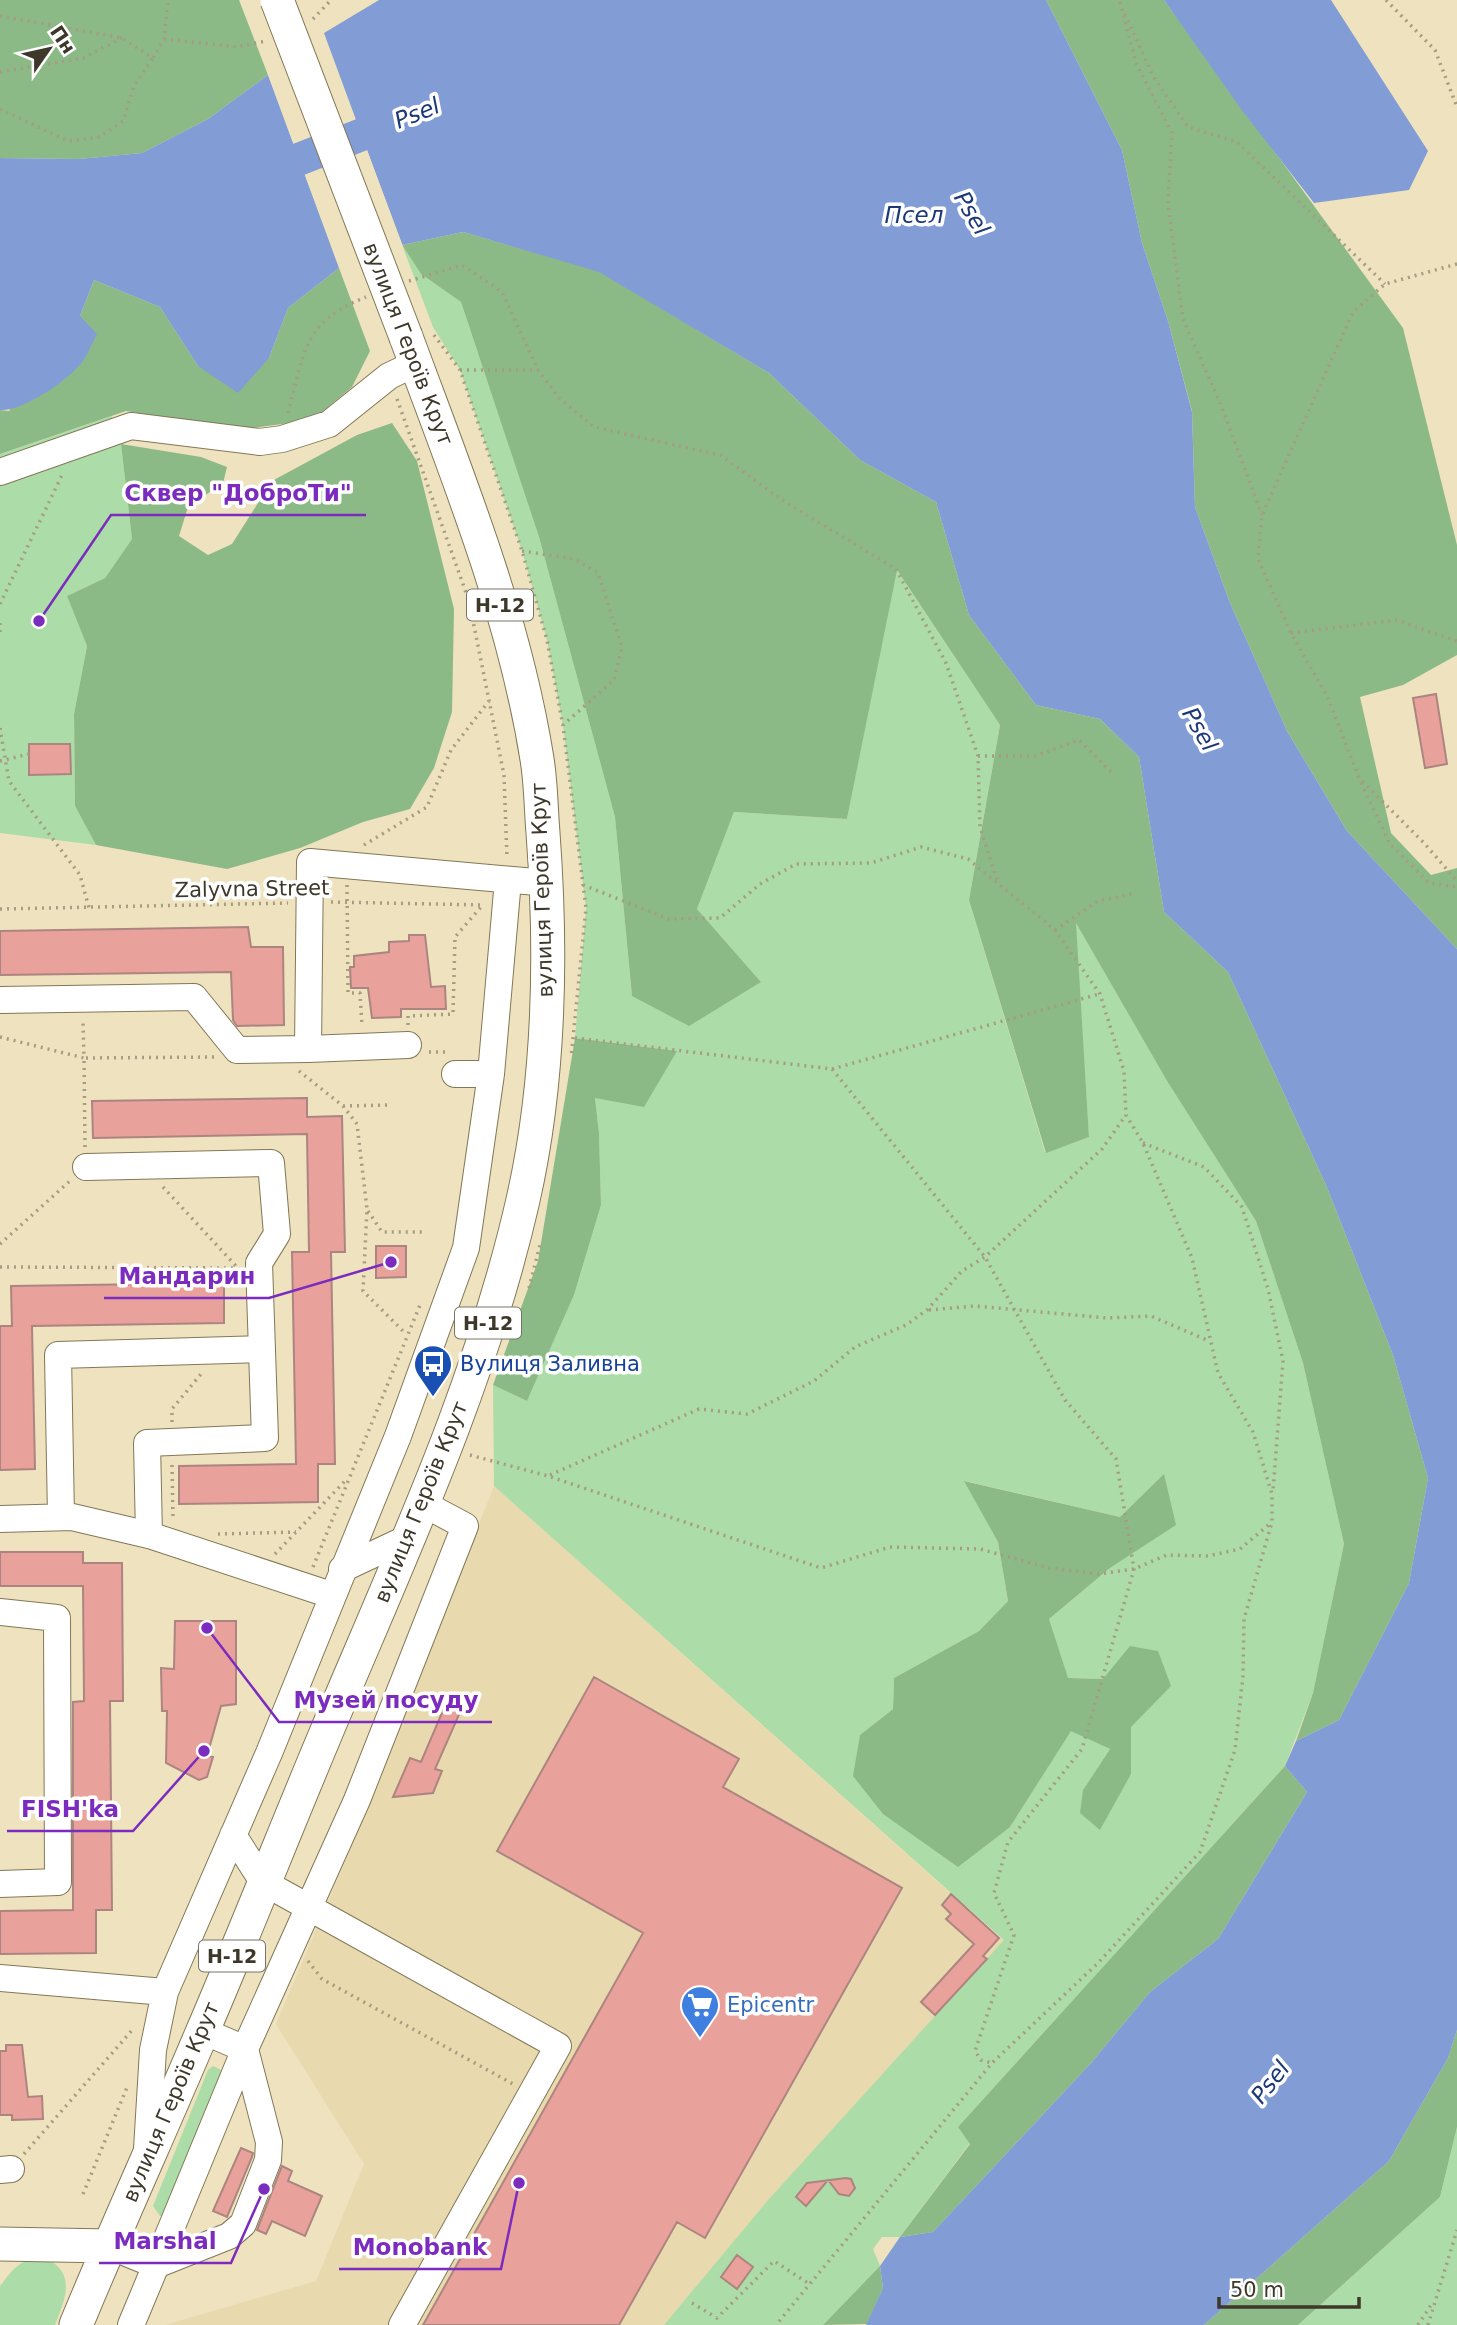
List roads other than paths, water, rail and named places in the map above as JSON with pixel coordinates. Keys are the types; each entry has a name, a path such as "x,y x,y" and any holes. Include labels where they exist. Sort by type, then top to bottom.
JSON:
{"main road":[{"name":"вулиця Героїв Крут","path":"76,2325 203,2031 445,1446 502,1278 524,1196 538,1104 548,992 547,883 537,761 512,643 467,504 277,0"},
{"path":"0,2244 109,2246"}],"street":[{"path":"0,472 131,426 260,442 282,439 329,424 410,351"},
{"path":"298,1056 310,902 310,862 340,865 498,897 547,883"},
{"path":"147,2158 153,2050 165,1992 233,1835 342,1569 428,1356 466,1248 491,1073 498,897"},
{"path":"0,1000 194,997 237,1050 298,1056 408,1039"},
{"path":"455,1074 491,1073"},
{"path":"86,1167 271,1163 277,1234 248,1285 262,1349 265,1438 147,1443 161,1539"},
{"path":"61,1517 58,1355 262,1349"},
{"path":"131,2325 246,2049 357,1800 465,1527 422,1503"},
{"path":"0,1519 72,1517 161,1539 331,1595"},
{"path":"342,1569 408,1538"},
{"path":"0,1612 58,1618 58,1882 0,1884"},
{"path":"233,1835 263,1882 558,2046 401,2325"},
{"path":"0,1978 165,1992"},
{"path":"203,2031 246,2049"},
{"path":"109,2246 156,2265 229,2236 243,2224 268,2160 269,2142 246,2049"}],"water":[{"name":"Псел","path":"379,0 1046,0 1122,150 1142,243 1168,321 1192,412 1195,507 1230,603 1287,731 1347,831 1457,949 1457,2030 1448,2058 1389,2161 1204,2325 866,2325 883,2288 880,2266 900,2237 933,2232 1091,2063 1150,1992 1218,1939 1307,1792 1285,1766 1296,1741 1339,1720 1409,1583 1428,1478 1393,1355 1326,1185 1228,972 1164,912 1139,757 1100,719 1036,705 969,615 936,502 860,460 769,373 599,272 463,232 402,245 324,33"},
{"path":"1164,0 1331,0 1428,151 1409,190 1314,203 1241,109"},
{"path":"268,75 339,268 288,308 269,358 238,393 198,366 160,307 94,280 80,316 97,334 83,361 71,374 30,402 0,410 0,158 79,159 142,153 208,119"}],"waterway":[{"name":"Psel","path":"259,175 404,118"}],"place":[{"name":"Сквер \"ДоброТи\"","path":"39,621"},
{"name":"Мандарин","path":"391,1262"},
{"name":"Вулиця Заливна","path":"433,1398"},
{"name":"Музей посуду","path":"207,1628"},
{"name":"FISH'ka","path":"204,1751"},
{"name":"Epicentr","path":"700,2039"},
{"name":"Monobank","path":"519,2183"},
{"name":"Marshal","path":"264,2189"}]}
